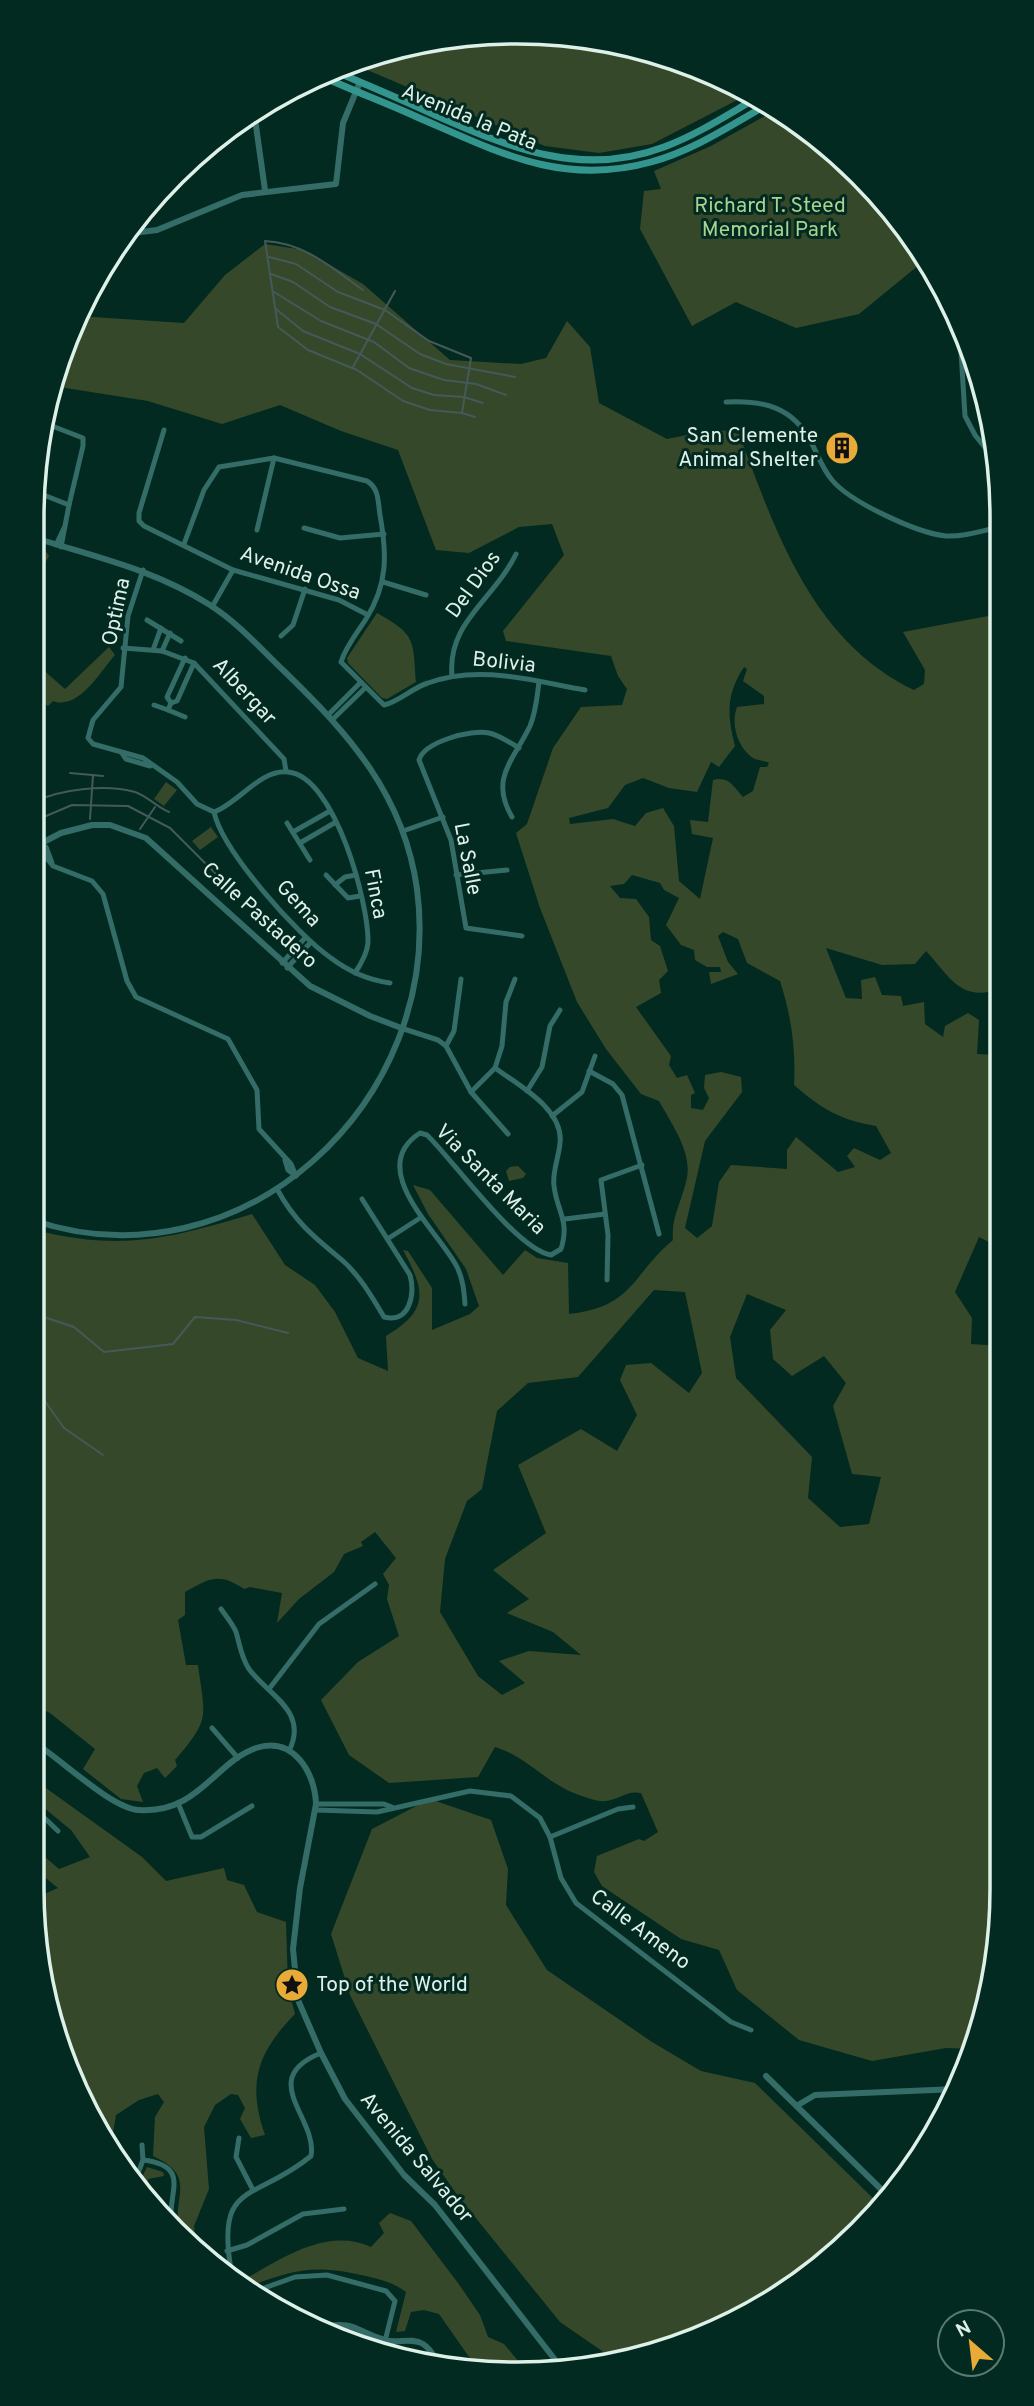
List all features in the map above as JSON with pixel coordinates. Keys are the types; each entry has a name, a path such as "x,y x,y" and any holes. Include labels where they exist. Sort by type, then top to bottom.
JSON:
{"main road":[{"name":"Avenida la Pata","path":"346,76 509,146 551,158 591,161 628,157 662,148 747,104"},
{"name":"Avenida la Pata","path":"333,82 508,157 561,170 633,166 666,157 694,146 758,110"}],"street":[{"path":"140,232 157,230 227,201 265,190 330,187 336,184 342,129 360,82"},
{"path":"256,123 265,190"},
{"path":"960,353 965,416 985,447"},
{"path":"726,402 751,401 773,406 793,417 805,430 821,465 834,483 846,493 919,530 948,536 990,529"},
{"path":"53,426 82,438 58,546"},
{"name":"Avenida Ossa","path":"164,430 139,521 233,570 339,600 368,615"},
{"path":"184,544 204,490 219,467 274,458 373,485 387,555 383,582 341,662 362,685 330,717"},
{"path":"257,530 274,458"},
{"path":"45,495 69,505"},
{"path":"304,528 340,538 384,534"},
{"path":"44,541 143,570 212,607 239,627 330,717 364,756 391,801 403,831 417,887 420,928 416,974 404,1029 373,1094 348,1128 296,1176 242,1208 199,1223 150,1232 93,1234 44,1223"},
{"name":"Del Dios","path":"452,676 450,659 456,636 505,578 516,554"},
{"name":"Optima","path":"143,570 128,616 121,687 93,720 88,732 93,744 143,758 150,766 177,782 197,804 214,811"},
{"path":"212,607 233,570"},
{"path":"383,582 426,595"},
{"path":"281,636 293,625 305,589"},
{"path":"147,620 181,641"},
{"path":"153,650 161,628"},
{"path":"162,651 170,633"},
{"name":"Albergar","path":"123,648 162,651 194,663 284,759 286,771"},
{"path":"171,703 167,697 185,658"},
{"path":"168,710 171,703 177,701 194,663"},
{"name":"Bolivia","path":"362,685 384,705 426,683 481,672 585,690"},
{"path":"512,817 500,788 506,768 531,723 540,682"},
{"path":"154,705 185,717"},
{"name":"La Salle","path":"519,748 489,733 464,733 426,750 419,760 451,840 466,928 522,936"},
{"path":"214,811 263,780 286,771"},
{"name":"Finca","path":"286,771 308,780 330,811 356,875 368,944 355,973"},
{"name":"Gema","path":"214,811 217,825 232,847 308,940 355,973 390,984"},
{"path":"293,832 330,811"},
{"path":"403,831 443,817"},
{"path":"287,822 310,860"},
{"path":"300,843 336,822"},
{"name":"Calle Pastadero","path":"44,841 61,833 92,825 110,825 146,838 284,965 334,999 404,1029 438,1040 446,1046"},
{"path":"44,846 53,866 92,881 103,894 127,981 136,997 228,1039 257,1090 259,1129 296,1176"},
{"path":"456,874 507,870"},
{"path":"326,875 348,898 360,896"},
{"path":"335,885 345,877 356,875"},
{"path":"284,965 308,940"},
{"path":"461,979 454,1031 446,1046 471,1092 508,1134"},
{"path":"471,1092 495,1068 502,1046 506,1002 516,979"},
{"path":"527,1091 542,1067 550,1026 560,1010"},
{"path":"495,1068 527,1091 552,1116 582,1091 594,1056"},
{"path":"589,1071 613,1084 622,1096 659,1234"},
{"name":"Via Santa Maria","path":"465,1304 458,1268 420,1218 409,1198 401,1167 403,1152 412,1138 420,1133 433,1141 468,1184 515,1232 545,1254 551,1255 561,1249 565,1219 553,1185 561,1139 552,1116"},
{"path":"607,1280 601,1180 642,1166"},
{"path":"277,1189 306,1233 343,1261 362,1282 384,1317 392,1319 402,1315 411,1301 413,1288 410,1275 362,1199"},
{"path":"565,1219 605,1214"},
{"path":"389,1238 420,1218"},
{"path":"269,1689 319,1624 375,1584"},
{"path":"44,1750 118,1804 139,1810 178,1803 212,1782 238,1758 256,1748 276,1746 289,1751 294,1729 290,1711 248,1667 239,1649 236,1630 221,1609"},
{"path":"212,1728 238,1758"},
{"name":"Avenida Salvador","path":"289,1751 308,1767 316,1785 316,1807 299,1888 293,1949 298,2000 321,2053 345,2099 404,2175 435,2205 555,2360"},
{"name":"Calle Ameno","path":"316,1807 377,1812 392,1807 438,1801 470,1791 510,1796 529,1807 550,1837 561,1878 576,1903 730,2022 751,2030"},
{"path":"178,1803 192,1837 201,1837 252,1806"},
{"path":"550,1837 618,1809 633,1807"},
{"path":"44,1818 58,1831"},
{"path":"230,2265 226,2226 229,2216 239,2202 253,2190 311,2156 312,2146 294,2106 291,2083 300,2066 321,2053"},
{"path":"766,2076 882,2190"},
{"path":"797,2105 815,2095 945,2090"},
{"path":"239,2138 236,2157 253,2190"},
{"path":"138,2172 143,2160 142,2145"},
{"path":"143,2160 167,2168 175,2179 173,2214"},
{"path":"228,2251 247,2245 303,2214 344,2209"},
{"path":"264,2289 312,2275 346,2278 386,2291 395,2301 385,2340"},
{"path":"333,2325 357,2326 385,2340 411,2340 425,2345 432,2354"}],"green space":[{"path":"548,45 639,60 698,80 739,99 652,144 599,153 545,146 365,69 455,48"},
{"name":"Richard T. Steed Memorial Park","path":"766,115 805,142 852,182 892,229 918,266 859,314 796,328 736,302 692,326 640,229 644,191 661,189 654,171 711,146"},
{"path":"265,244 304,250 363,284 450,360 521,364 546,358 567,321 590,347 599,403 667,439 717,429 739,434 768,508 802,580 849,643 879,669 914,690 924,684 925,670 903,632 990,616 990,991 975,992 957,985 926,951 915,964 882,965 826,948 846,998 862,999 861,980 875,977 882,995 901,996 903,1006 924,1002 925,1024 943,1037 945,1026 968,1013 979,1020 977,1054 990,1055 990,1242 979,1237 955,1292 972,1318 971,1344 990,1345 989,1920 981,1981 962,2049 946,2048 872,2061 799,2040 737,1990 719,1950 681,1939 602,1886 594,1872 597,1856 639,1839 644,1841 658,1832 641,1793 631,1793 605,1801 588,1798 556,1784 517,1757 495,1747 478,1777 389,1783 349,1755 321,1700 358,1662 399,1636 387,1599 389,1585 383,1574 396,1558 375,1532 361,1542 363,1546 344,1554 334,1572 299,1599 277,1623 282,1593 250,1587 244,1589 221,1579 208,1580 185,1592 185,1615 178,1620 186,1665 198,1665 203,1717 195,1735 175,1760 177,1766 165,1778 157,1768 144,1773 137,1786 143,1802 121,1799 83,1769 95,1749 44,1710 44,1232 91,1240 143,1240 194,1230 252,1214 285,1265 315,1285 335,1312 358,1358 388,1371 386,1336 410,1317 417,1308 419,1298 416,1277 403,1250 408,1251 432,1288 432,1330 470,1314 479,1306 466,1269 428,1214 413,1185 430,1190 503,1275 525,1250 537,1258 568,1263 569,1314 607,1304 620,1296 673,1240 675,1218 688,1171 680,1140 659,1101 641,1094 606,1049 577,1002 540,908 516,833 527,824 553,748 581,707 622,705 627,689 618,676 611,656 506,641 503,631 564,555 552,524 519,527 469,553 436,550 398,450 341,431 280,405 222,424 148,401 62,387 89,317 184,323 225,275","holes":["744,667 747,669 743,681 764,696 764,704 737,707 736,734 747,753 754,759 769,763 767,767 760,767 753,791 743,797 727,781 713,780 708,822 690,820 692,834 713,838 700,899 679,881 674,826 663,808 646,813 635,826 613,819 570,824 569,818 608,808 625,785 643,778 669,788 697,792 711,762 719,767 735,746 730,725 731,696","632,875 660,883 664,890 679,898 666,925 681,945 694,950 695,960 707,967 720,967 721,972 709,972 711,984 738,974 728,962 718,936 723,932 738,939 747,963 780,981 792,1032 794,1085 832,1112 876,1126 891,1153 880,1160 854,1148 847,1156 855,1167 838,1172 796,1137 787,1150 787,1169 731,1165 719,1182 712,1226 697,1238 685,1228 705,1141 742,1092 741,1077 721,1072 705,1075 704,1088 709,1098 703,1110 691,1108 691,1095 695,1093 687,1075 677,1078 669,1065 671,1056 636,1007 661,993 659,980 668,971 660,946 651,940 649,917 636,899 620,898 610,886 624,884","654,1290 685,1292 702,1373 689,1393 651,1363 626,1365 620,1380 637,1415 617,1451 581,1429 518,1465 546,1533 493,1570 529,1599 507,1613 553,1632 581,1655 529,1651 499,1661 525,1683 502,1695 478,1676 440,1612 445,1559 467,1501 482,1489 497,1411 528,1383 578,1377","747,1294 786,1310 770,1330 773,1359 792,1376 824,1356 846,1383 833,1406 852,1474 881,1477 869,1524 840,1527 808,1498 812,1457 736,1378 730,1337"]},
{"path":"44,550 49,556 44,565"},
{"path":"377,613 406,633 413,647 416,682 387,699 382,698 348,663 347,658"},
{"path":"109,647 115,655 89,687 72,700 53,701 48,706 44,704 44,671 65,689"},
{"path":"166,782 177,790 164,806 154,799"},
{"path":"211,827 218,837 200,850 192,841"},
{"path":"518,1166 526,1174 523,1178 509,1181 506,1171 510,1167"},
{"path":"44,1787 142,1857 166,1881 224,1868 227,1880 244,1885 257,1912 286,1922 288,1987 295,2014 272,2042 259,2070 257,2100 265,2135 251,2138 240,2119 245,2108 238,2095 231,2094 215,2105 204,2127 209,2189 194,2226 195,2236 178,2220 180,2188 175,2171 153,2156 155,2117 164,2102 158,2094 139,2100 116,2115 113,2135 93,2098 69,2041 53,1981 45,1920 44,1894 58,1888 44,1877 44,1856 59,1869 90,1857 71,1830 44,1808"},
{"path":"430,1799 491,1820 508,1869 506,1905 547,1970 652,2042 701,2071 755,2083 874,2199 829,2245 780,2282 754,2299 698,2326 639,2346 606,2354 560,2322 458,2196 432,2159 350,1995 331,1934 372,1829"},
{"path":"147,2167 163,2172 164,2176 148,2179 147,2184 142,2177"},
{"path":"390,2213 411,2221 480,2315 488,2337 504,2344 519,2362 471,2360 439,2314 424,2310 411,2312 405,2331 396,2332 406,2292 382,2280 348,2272 318,2269 292,2272 257,2284 248,2277 290,2254 322,2243 355,2242 371,2247 384,2233 379,2223"}],"waterway":[{"path":"363,290 329,265 305,252 293,246 265,241 278,327 308,350 357,370 403,401 430,410 462,413"},
{"path":"269,257 296,264 338,292 385,310 429,341 471,358 462,413 475,417"},
{"path":"271,274 293,282 330,307 376,324 420,354 446,364 515,377"},
{"path":"353,367 395,291"},
{"path":"274,292 321,321 374,342 409,368 444,380 476,384 506,395"},
{"path":"276,309 303,331 360,354 412,388 434,395 464,397 483,403"},
{"path":"70,773 103,776"},
{"path":"90,819 93,775"},
{"path":"44,798 68,791 110,788 135,792 169,812"},
{"path":"44,817 72,805 128,806 170,828 218,876"},
{"path":"140,829 155,807"},
{"path":"44,1317 74,1327 104,1352 173,1344 195,1317 236,1320 288,1333"},
{"path":"44,1400 64,1428 103,1455"}],"place":[{"name":"San Clemente Animal Shelter","path":"842,448"},
{"name":"Top of the World","path":"292,1985"}]}
